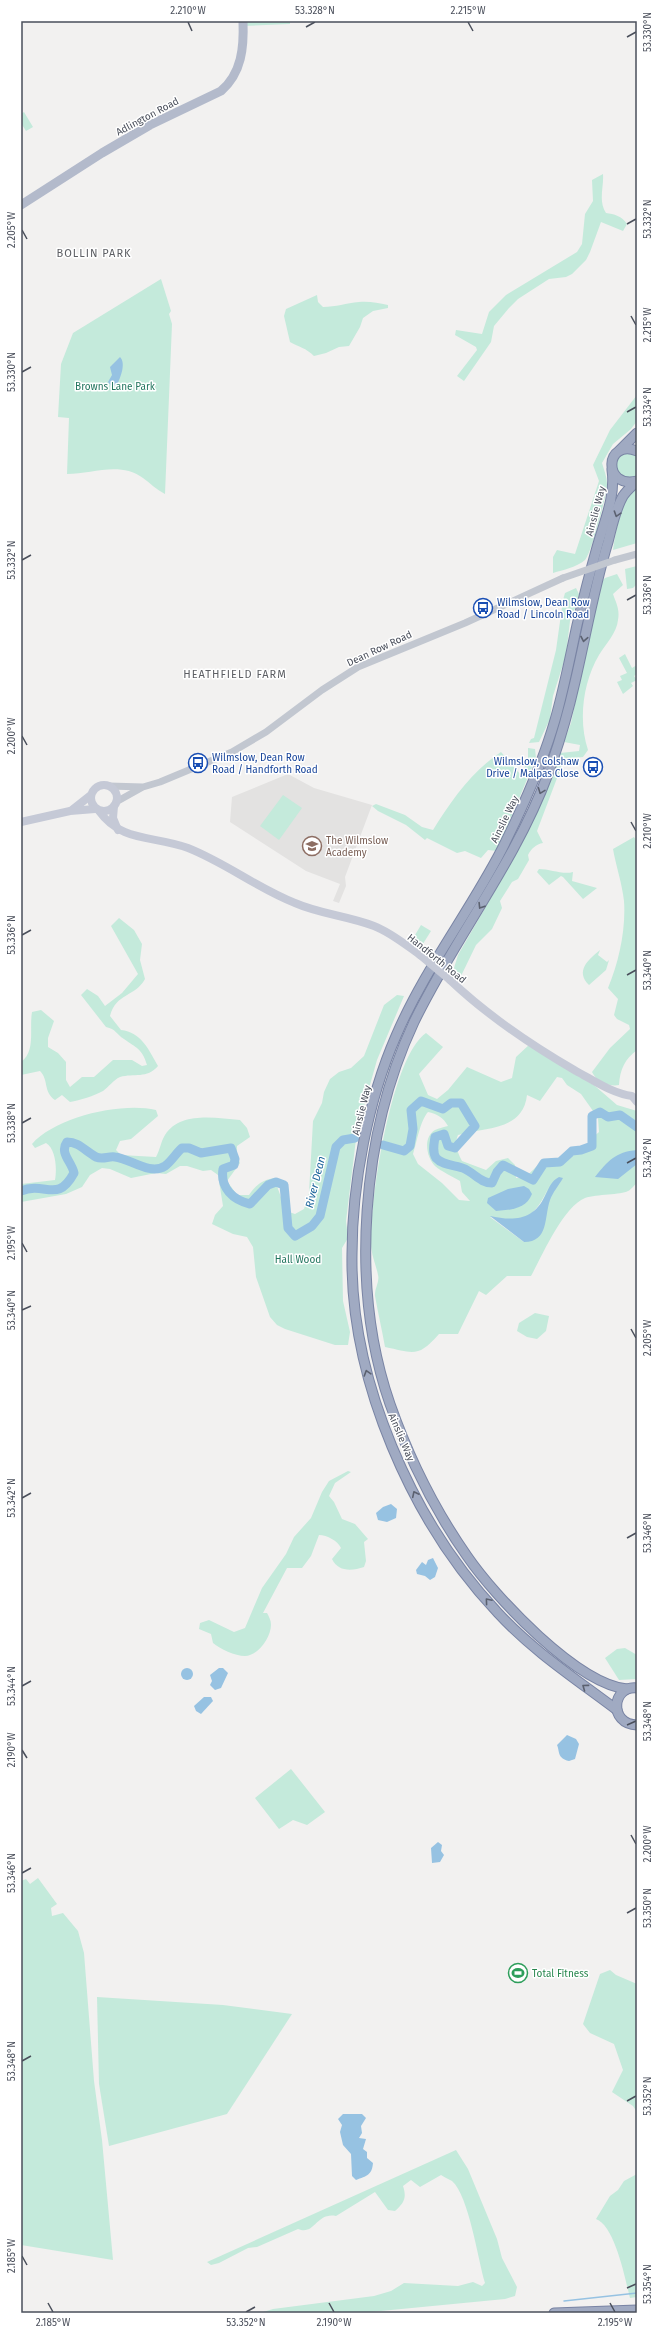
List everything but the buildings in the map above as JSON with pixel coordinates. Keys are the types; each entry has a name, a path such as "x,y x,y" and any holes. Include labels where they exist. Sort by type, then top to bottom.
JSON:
{"highway":[{"path":"637,433 611,461 612,470 621,480 637,481"},
{"path":"619,451 629,449 637,451"},
{"name":"Ainslie Way","path":"612,470 613,494 586,588 561,698 537,772 500,852 412,1002 385,1063 374,1100 362,1154 352,1253 354,1291 365,1366 392,1444 424,1511 466,1576 498,1614 533,1648 617,1710 622,1720 637,1725"},
{"name":"Ainslie Way","path":"634,1688 604,1684 581,1670 507,1606 476,1570 433,1506 389,1403 378,1363 365,1253 370,1172 382,1114 396,1067 413,1024 436,980 510,856 539,798 565,722 594,591 614,523 622,498 637,481"},
{"path":"617,1710 617,1702 621,1694 634,1688"},
{"path":"592,2311 637,2307"},
{"path":"554,2313 637,2310"}],"main road":[{"name":"Adlington Road","path":"21,206 102,153 150,125 221,91 230,82 240,64 243,48 243,21"},
{"path":"70,811 84,803 99,786 109,786 116,793 113,818 118,830"},
{"path":"91,794 91,802 97,810"},
{"path":"21,822 70,811 107,811 115,804"},
{"name":"Handforth Road","path":"97,810 108,824 118,830 187,848 223,864 268,891 296,904 374,926 420,955 474,1002 534,1046 590,1079 623,1095 632,1096 637,1102"}],"street":[{"name":"Dean Row Road","path":"115,804 143,787 190,771 232,752 266,732 326,687 358,667 563,578 637,554"},
{"name":"Dean Row Road","path":"109,786 143,787"}],"shaded area":[{"name":"The Wilmslow Academy","path":"288,774 314,788 372,805 345,877 346,886 339,903 333,901 340,884 306,871 230,822 232,797"}],"green space":[{"path":"243,21 290,21 290,24 243,26"},
{"path":"24,112 33,127 26,131 21,123 21,114"},
{"path":"603,174 602,204 606,213 618,216 625,221 627,224 623,231 601,222 586,260 572,274 566,277 549,279 518,299 494,326 491,342 464,381 457,376 477,350 476,347 455,335 456,330 482,334 489,312 506,295 577,252 582,244 585,214 593,201 592,180"},
{"name":"Browns Lane Park","path":"161,279 171,311 169,314 172,324 165,494 143,478 125,470 115,469 67,474 69,418 58,417 61,364 73,333"},
{"path":"317,295 318,302 323,307 374,302 388,305 388,308 373,311 363,318 360,327 349,346 339,347 326,353 314,356 305,349 290,342 284,316 286,309"},
{"path":"637,395 637,421 631,429 613,444 602,463 607,484 598,524 588,555 585,560 578,565 553,573 553,557 557,550 575,554 599,481 593,465 610,430"},
{"path":"620,453 637,454 637,475 629,478 617,474 614,460"},
{"path":"637,488 637,543 613,550 615,535 623,507 632,492"},
{"path":"637,566 637,584 633,588 627,589 625,569"},
{"path":"617,574 623,585 613,594 618,609 617,624 599,655 589,677 584,701 583,726 588,750 583,757 574,758 562,765 537,831 543,843 536,846 529,853 529,860 518,879 512,882 500,901 502,908 492,929 476,945 461,976 457,975 454,968 458,955 520,847 560,753 579,751 580,745 564,742 571,723 600,583 605,578"},
{"path":"576,588 579,594 570,621 566,655 553,696 550,719 539,742 529,743 531,739 534,738 556,650 565,593"},
{"path":"625,654 632,668 637,665 637,674 634,676 637,680 631,683 633,686 623,694 617,682 622,680 620,676 627,673 619,658"},
{"path":"528,748 535,749 536,758 497,851 488,850 481,858 465,851 457,853 427,838 425,840 406,825 378,811 372,806 376,804 405,815 422,827 433,830 447,808 471,777 501,752 521,775 528,760"},
{"path":"283,795 302,808 279,840 260,826"},
{"path":"634,837 637,842 637,1050 626,1061 619,1085 611,1085 600,1081 592,1072 610,1048 630,1029 629,1025 617,1019 614,1015 618,999 608,988 621,945 624,923 623,894 613,849"},
{"path":"539,869 565,873 573,872 572,881 597,888 583,899 561,876 549,885 537,872"},
{"path":"119,918 134,930 142,944 140,960 145,979 141,985 117,1003 110,1016 121,1030 134,1034 144,1043 158,1066 149,1073 120,1077 103,1091 87,1098 70,1102 62,1095 55,1100 51,1097 47,1090 43,1075 40,1071 21,1075 21,1062 29,1052 32,1012 41,1010 54,1021 48,1038 48,1047 58,1053 66,1062 66,1080 70,1087 82,1077 94,1077 113,1060 132,1060 142,1066 147,1065 141,1052 114,1030 106,1027 81,995 87,989 98,996 105,1006 122,993 138,974 111,926"},
{"path":"421,925 431,931 421,947 412,940"},
{"path":"600,950 598,955 607,962 609,960 606,970 589,985 583,975 583,970 591,958"},
{"name":"Hall Wood","path":"397,995 404,996 377,1060 357,1131 346,1221 348,1238 342,1248 343,1301 350,1332 348,1345 335,1345 285,1329 277,1325 270,1317 256,1277 253,1247 247,1237 233,1234 212,1224 215,1215 223,1206 218,1175 211,1170 203,1171 187,1166 180,1166 166,1174 156,1173 131,1178 110,1169 102,1168 90,1175 82,1187 66,1194 21,1202 21,1184 55,1180 56,1165 52,1150 46,1143 35,1148 32,1144 43,1134 73,1119 90,1114 125,1108 142,1108 156,1110 158,1116 131,1139 120,1141 116,1150 121,1155 156,1157 165,1135 172,1127 189,1119 210,1118 240,1120 247,1128 250,1137 237,1146 237,1157 240,1163 227,1181 237,1195 249,1195 254,1188 266,1180 274,1178 286,1211 295,1214 304,1209 309,1193 313,1121 322,1103 324,1092 330,1079 339,1072 351,1068 364,1056 384,1005"},
{"path":"426,1033 443,1047 419,1074 428,1095 437,1099 448,1090 467,1067 501,1082 512,1078 516,1057 530,1044 595,1086 617,1105 637,1111 637,1183 630,1190 625,1192 585,1198 577,1203 561,1221 531,1276 507,1276 486,1295 479,1291 458,1334 439,1334 426,1347 415,1352 409,1352 385,1347 375,1296 378,1278 371,1243 374,1195 385,1131 402,1070 414,1047","holes":["557,1077 562,1078 567,1085 581,1094 598,1118 599,1132 581,1150 574,1155 548,1159 540,1163 521,1178 516,1178 515,1165 508,1158 496,1161 486,1170 462,1161 457,1148 456,1141 458,1135 501,1126 511,1121 524,1107 527,1095 540,1101","428,1112 437,1115 442,1118 448,1126 435,1130 431,1133 427,1142 428,1152 435,1166 460,1181 462,1192 470,1201 459,1200 442,1183 418,1164 413,1154 425,1116","551,1182 524,1242 490,1217 513,1220 523,1218 534,1211 542,1201"]},
{"path":"535,1313 549,1316 546,1331 537,1339 527,1337 517,1331 519,1323"},
{"path":"348,1471 351,1472 335,1483 329,1496 334,1502 342,1519 355,1524 368,1539 364,1542 366,1561 364,1567 350,1570 338,1566 332,1559 341,1548 340,1545 332,1539 319,1535 311,1556 302,1568 287,1568 263,1613 267,1613 271,1625 269,1635 263,1645 255,1653 241,1656 228,1652 213,1643 211,1634 199,1629 200,1623 209,1620 234,1632 245,1628 262,1588 286,1554 294,1537 311,1518 322,1492 329,1481"},
{"path":"625,1648 637,1655 637,1679 619,1680 605,1658 617,1649"},
{"path":"291,1769 325,1812 307,1825 293,1820 279,1829 255,1798"},
{"path":"38,1878 57,1904 51,1908 52,1916 63,1913 78,1931 84,1953 94,2081 102,2140 113,2260 21,2245 21,1881 26,1879 30,1884"},
{"path":"610,1970 616,1975 637,1984 637,2112 633,2106 612,2092 623,2070 614,2044 590,2033 583,2024 600,1974"},
{"path":"97,1997 223,2005 292,2014 227,2114 109,2146 99,2084"},
{"path":"456,2150 468,2169 497,2239 502,2258 517,2287 515,2296 505,2299 360,2313 260,2313 273,2309 374,2296 391,2291 404,2283 458,2286 473,2282 482,2286 485,2283 472,2229 463,2200 452,2181 441,2175 420,2187 411,2180 403,2186 405,2197 401,2205 395,2211 388,2210 375,2192 336,2216 324,2217 308,2229 298,2229 257,2247 248,2248 219,2263 211,2265 207,2262"},
{"path":"637,2174 637,2297 630,2298 614,2242 609,2231 596,2219 610,2196 618,2190 624,2181"}],"water":[{"path":"120,357 123,363 122,373 118,383 112,387 108,382 112,375 110,367"},
{"path":"637,1150 637,1164 618,1179 595,1177 608,1162 617,1155"},
{"path":"559,1177 563,1178 550,1200 544,1227 538,1238 532,1241 524,1242 490,1216 498,1218 514,1218 528,1215 540,1204 552,1183"},
{"path":"524,1186 529,1189 532,1194 522,1206 496,1211 487,1203 488,1198 508,1189"},
{"path":"391,1504 397,1509 396,1518 387,1522 378,1520 376,1513 383,1507"},
{"path":"433,1558 438,1568 435,1577 430,1580 425,1576 417,1574 416,1570 422,1562 426,1565 428,1560"},
{"path":"185,1668 189,1668 193,1674 189,1680 185,1680 181,1676 181,1672"},
{"path":"219,1668 223,1668 228,1673 221,1688 215,1690 210,1685 212,1681 210,1675"},
{"path":"204,1697 211,1697 213,1701 201,1714 196,1711 194,1706"},
{"path":"567,1735 576,1739 579,1744 575,1759 569,1761 562,1758 557,1745"},
{"path":"438,1842 442,1845 441,1851 444,1855 440,1862 432,1863 431,1848"},
{"path":"343,2114 362,2114 366,2118 361,2126 362,2133 359,2138 366,2139 363,2149 367,2152 367,2158 373,2163 370,2173 356,2180 352,2176 351,2154 343,2145 340,2132 342,2125 338,2119"}],"waterway":[{"name":"River Dean","path":"383,1145 404,1151 410,1146 413,1129 411,1110 421,1101 443,1109 451,1103 461,1103 475,1126 455,1148 448,1146 444,1134 435,1137 435,1156 442,1163 465,1169 481,1180 492,1183 497,1172 503,1165 533,1180 544,1163 560,1162 572,1151 581,1150 592,1146 592,1116 600,1112 608,1117 620,1115 637,1127"},
{"name":"River Dean","path":"21,1191 37,1188 56,1190 68,1182 74,1173 64,1150 67,1142 79,1145 92,1155 99,1158 121,1158 140,1166 153,1169 159,1169 165,1166 182,1148 189,1148 201,1153 231,1148 235,1159 234,1165 223,1169 224,1182 229,1192 238,1200 250,1204 268,1185 276,1182 284,1185 288,1228 295,1236 312,1226 320,1216 336,1147 343,1140 355,1138"},
{"path":"564,2301 637,2293"}],"place":[{"name":"Wilmslow, Dean Row Road / Lincoln Road","path":"483,608"},
{"name":"Wilmslow, Dean Row Road / Handforth Road","path":"198,763"},
{"name":"Wilmslow, Colshaw Drive / Malpas Close","path":"593,767"},
{"name":"The Wilmslow Academy","path":"312,846"},
{"name":"Total Fitness","path":"518,1973"}],"district":[{"name":"BOLLIN PARK","path":"94,253"},
{"name":"HEATHFIELD FARM","path":"235,674"}]}
